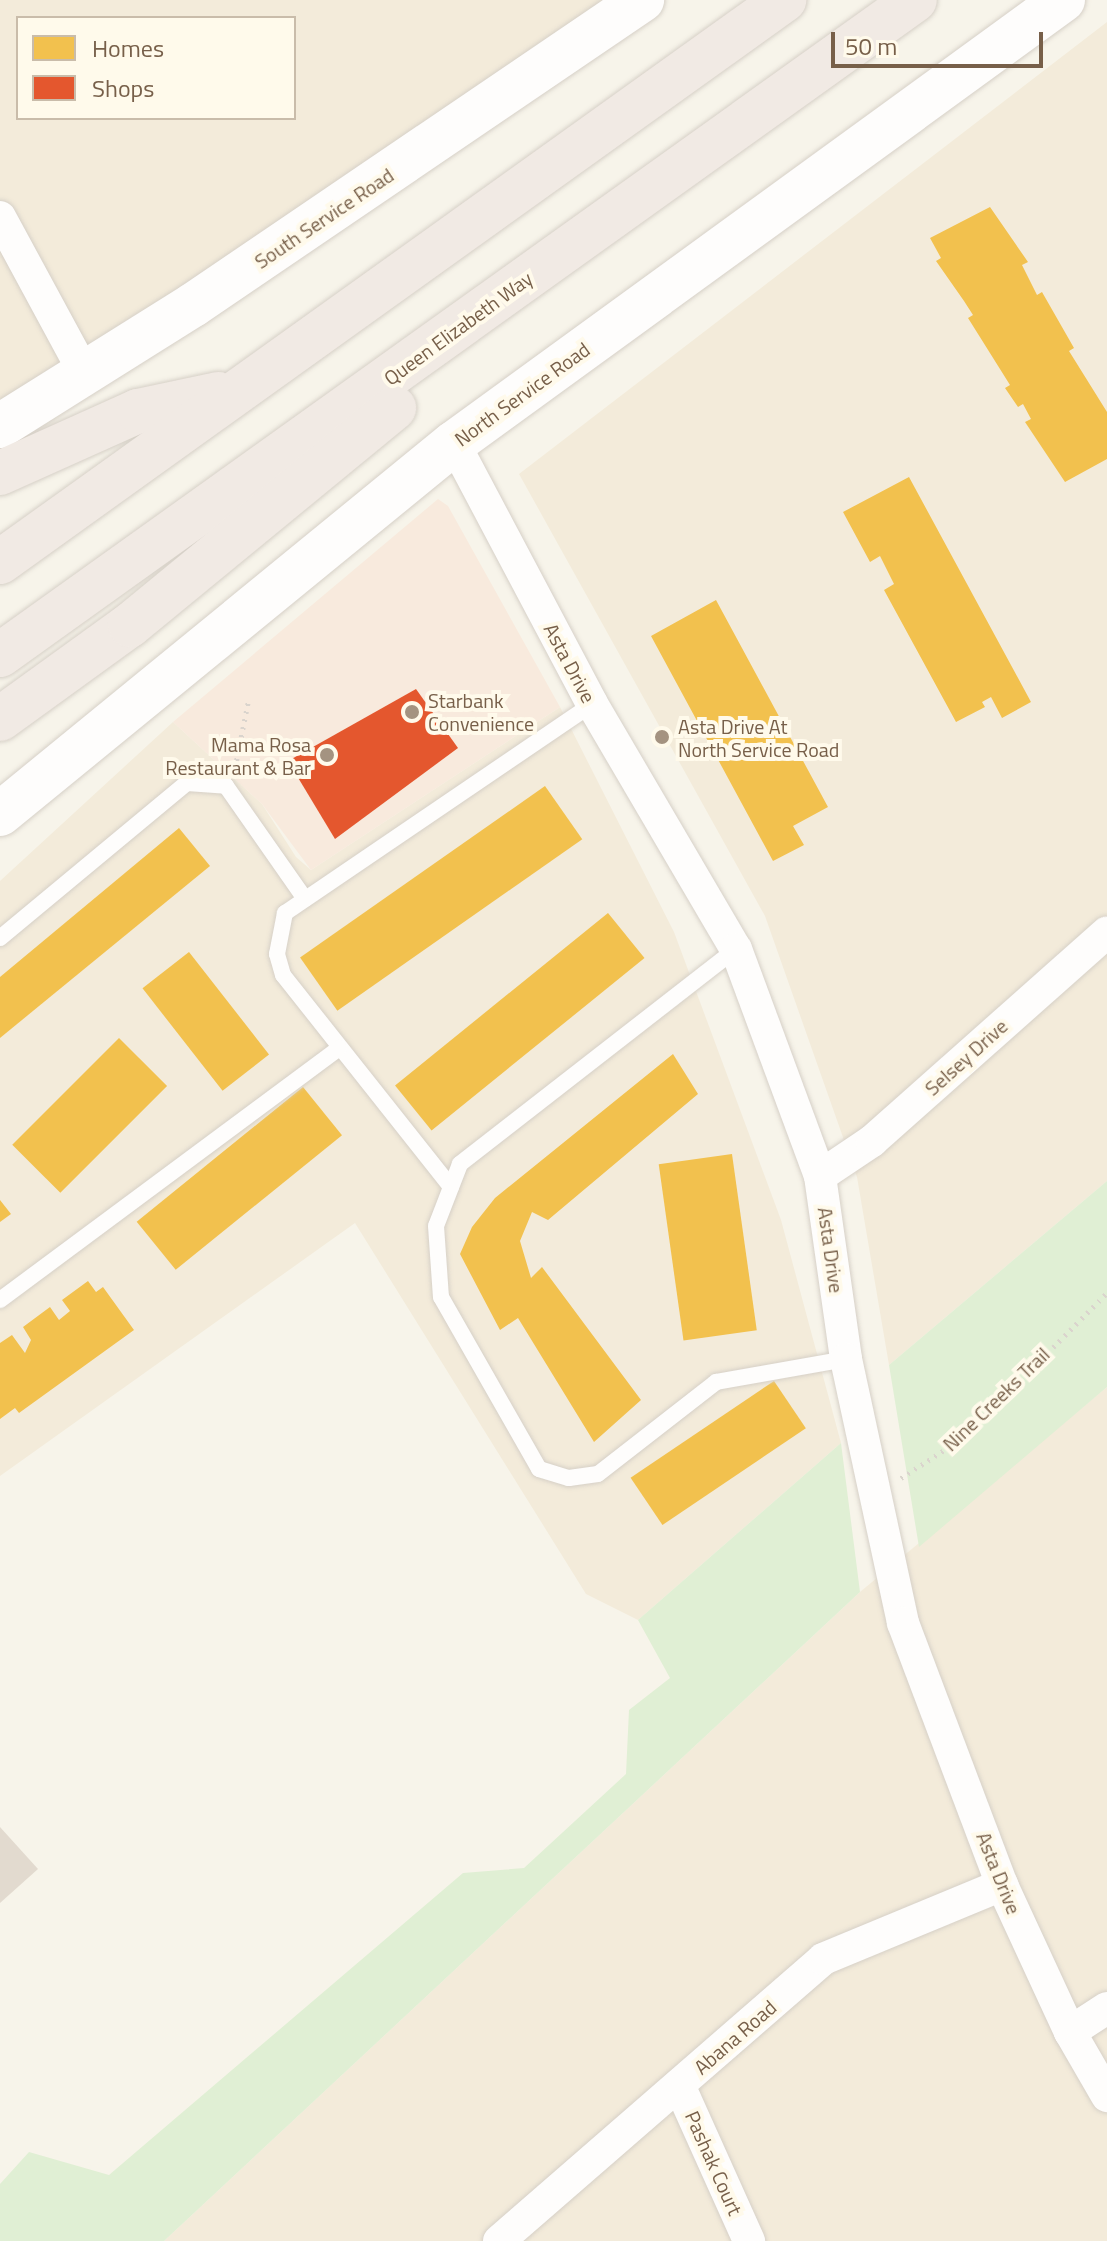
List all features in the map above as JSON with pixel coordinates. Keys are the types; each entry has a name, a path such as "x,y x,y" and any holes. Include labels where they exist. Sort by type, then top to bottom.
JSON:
{"highway":[{"path":"0,562 232,391 784,0"},
{"name":"Queen Elizabeth Way","path":"0,655 915,0"},
{"path":"0,719 130,625 443,368 625,208"},
{"path":"0,473 138,411 232,391"}],"street":[{"name":"South Service Road","path":"0,426 85,374 642,0"},
{"name":"North Service Road","path":"0,814 454,443 1063,0"},
{"path":"0,217 85,374"},
{"name":"Asta Drive","path":"454,443 592,704 736,949 820,1176 846,1359 903,1623 1002,1885 1070,2032 1107,2096"},
{"name":"Selsey Drive","path":"820,1176 872,1141 1107,932"},
{"name":"Abana Road","path":"499,2241 823,1959 1002,1885"},
{"path":"1070,2032 1107,2008"},
{"name":"Pashak Court","path":"679,2085 749,2241"}],"lane":[{"path":"451,1187 283,975 277,954 285,913 592,704"},
{"path":"0,938 187,783 226,786 305,899"},
{"path":"736,949 460,1164 436,1226 441,1297 539,1469 569,1478 598,1474 716,1382 846,1359"},
{"path":"0,1300 339,1048"}],"path":[{"path":"226,786 242,755 249,698"},
{"name":"Nine Creeks Trail","path":"873,1488 911,1475 949,1447 1107,1293"}],"shaded area":[{"path":"0,0 607,0 132,336 0,408"},
{"path":"1107,22 1107,1181 889,1365 857,1177 765,916 519,474"},
{"path":"438,499 448,506 560,707 311,870 262,804 173,722"},
{"path":"560,707 674,932 781,1220 841,1443 638,1620 586,1594 355,1223 0,1476 0,881 173,722 262,804 296,857 311,870"},
{"path":"1107,1387 1107,2241 164,2241 860,1592"}],"green space":[{"path":"1107,1181 1107,1387 919,1547 889,1365"},
{"path":"841,1443 860,1592 164,2241 0,2241 0,2184 29,2152 109,2175 463,1873 524,1868 626,1774 629,1710 670,1678 638,1620"}],"building: Homes":[{"path":"990,207 1028,262 1022,265 1037,295 1042,292 1074,348 1069,351 1107,412 1107,459 1065,482 1025,422 1031,419 1023,404 1018,407 1005,388 1010,385 968,318 973,315 936,261 941,258 930,238"},
{"path":"909,477 1031,702 1002,718 991,697 982,702 985,707 956,722 884,590 894,584 880,556 870,562 843,512"},
{"path":"716,600 828,807 793,826 804,845 773,861 651,636"},
{"path":"545,786 582,839 337,1011 300,957"},
{"path":"179,828 210,866 0,1038 0,977"},
{"path":"608,913 645,958 432,1131 395,1085"},
{"path":"189,952 269,1054 223,1091 143,988"},
{"path":"119,1038 167,1086 60,1193 12,1145"},
{"path":"673,1054 698,1094 548,1220 532,1212 520,1241 531,1278 542,1267 641,1400 594,1442 518,1318 500,1330 460,1254 472,1227 495,1198"},
{"path":"303,1087 342,1135 176,1270 137,1222"},
{"path":"732,1154 757,1330 683,1341 659,1164"},
{"path":"0,1200 11,1214 0,1222"},
{"path":"88,1281 96,1292 103,1287 134,1330 19,1413 15,1408 0,1419 0,1343 12,1335 25,1353 31,1340 23,1327 50,1307 59,1320 70,1311 62,1300"},
{"path":"774,1381 806,1428 662,1525 631,1478"}],"building: Shops":[{"path":"416,689 458,748 335,839 288,761"}],"building: Other":[{"path":"0,1827 38,1869 0,1903"}],"place":[{"name":"Starbank Convenience","path":"412,712"},
{"name":"Asta Drive At North Service Road","path":"662,737"},
{"name":"Mama Rosa Restaurant & Bar","path":"327,755"}]}
